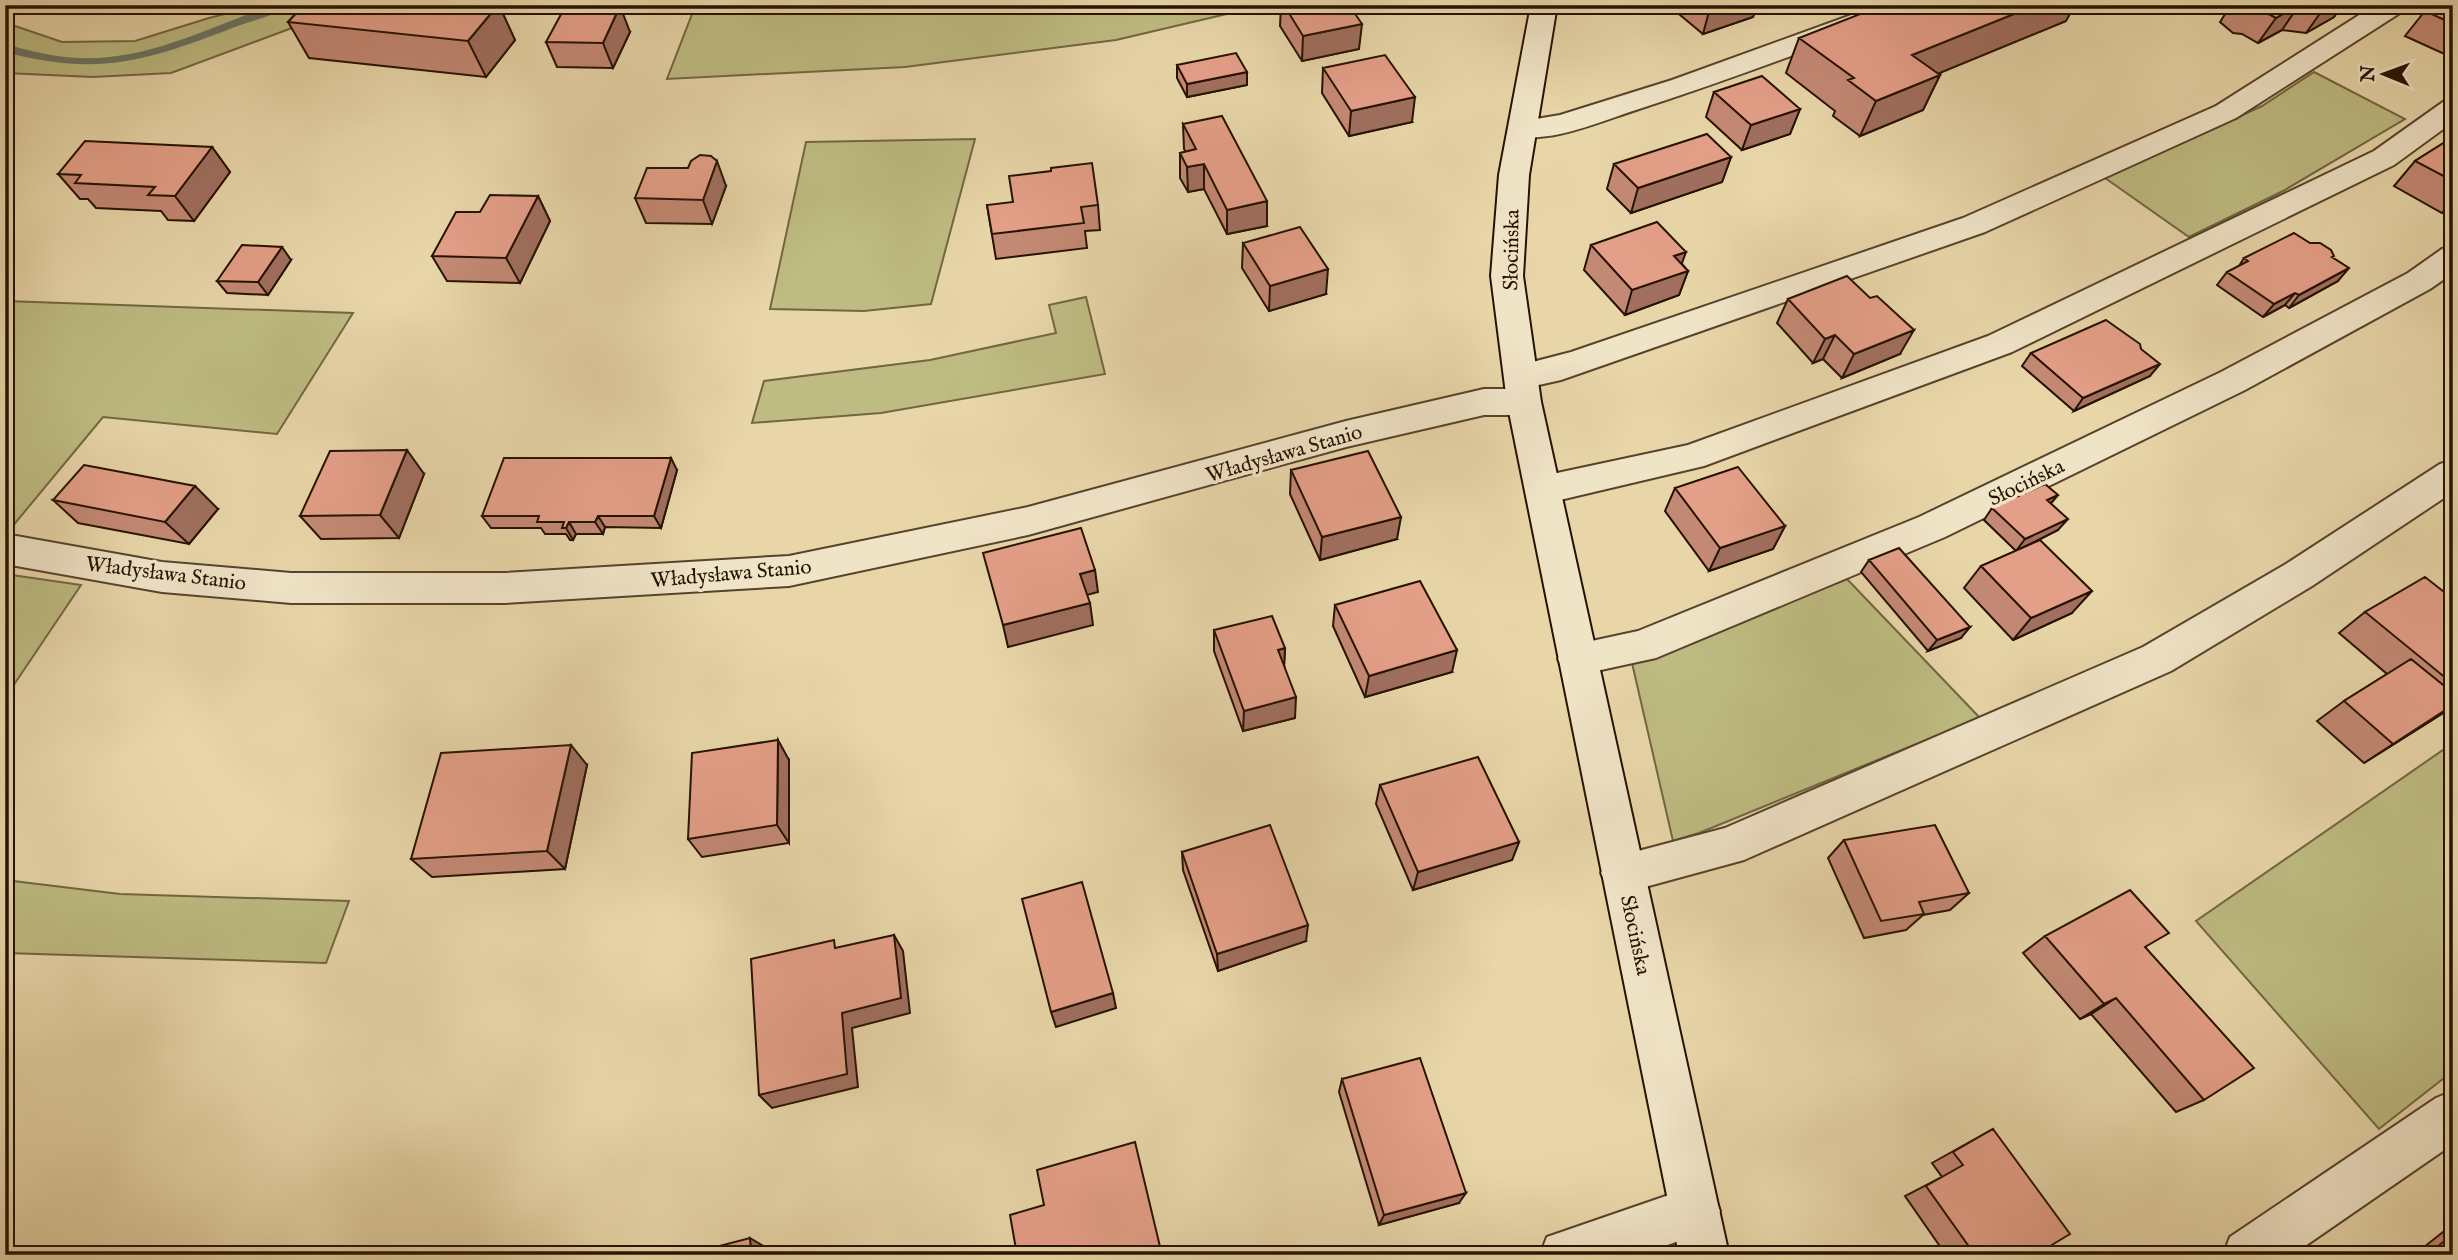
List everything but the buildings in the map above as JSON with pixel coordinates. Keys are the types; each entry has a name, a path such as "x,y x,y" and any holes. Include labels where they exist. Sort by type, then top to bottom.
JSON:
{"street":[{"name":"Słocińska","path":"1545,5 1514,175 1507,276 1523,389 1543,490 1699,1233 1565,1255"},
{"path":"1522,129 1563,124 1682,86 1905,5"},
{"name":"Władysława Stanio","path":"5,549 162,577 291,588 505,588 789,571 1028,521 1168,485 1346,434 1484,402 1523,389 1549,372 1974,225 2226,112 2394,5"},
{"path":"1543,490 1692,457 2000,344 2384,158 2453,108"},
{"name":"Słocińska","path":"1578,659 1642,647 1932,527 2233,381 2419,281 2453,257"},
{"path":"1623,873 1729,846 2157,659 2299,575 2453,474"},
{"path":"2248,1255 2453,1115"}],"shaded area":[{"path":"260,5 354,5 171,73 93,77 5,73 5,40 15,26 62,42 135,41"},
{"path":"803,5 1265,5 1116,40 905,67 667,79 694,9"},
{"path":"2314,72 2405,119 2283,191 2189,237 2105,178 2262,106"},
{"path":"975,139 931,304 864,311 770,309 806,142"},
{"path":"1086,297 1105,374 881,413 752,423 764,381 930,360 1056,333 1049,305"},
{"path":"5,301 353,313 277,434 103,417 7,533"},
{"path":"5,574 81,585 5,698"},
{"path":"1847,579 1980,718 1699,833 1673,841 1632,663"},
{"path":"2453,743 2453,1071 2379,1129 2196,921"},
{"path":"5,880 120,894 349,901 326,963 5,953"}],"waterway":[{"path":"5,48 45,59 81,62 115,60 148,54 284,5"}]}
